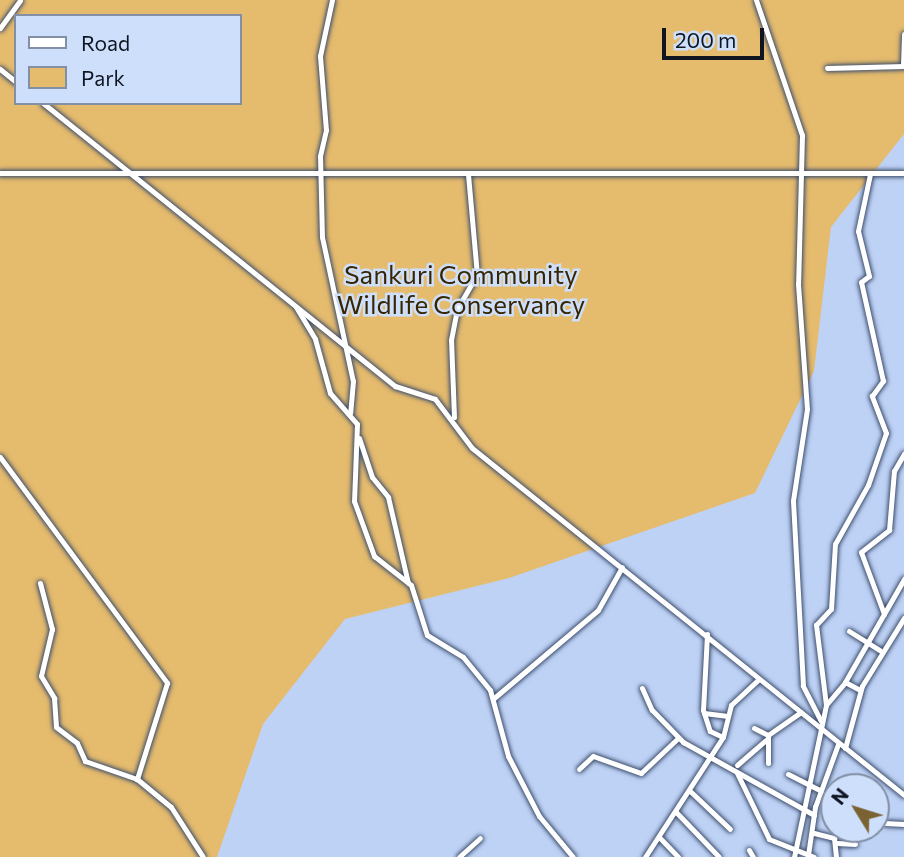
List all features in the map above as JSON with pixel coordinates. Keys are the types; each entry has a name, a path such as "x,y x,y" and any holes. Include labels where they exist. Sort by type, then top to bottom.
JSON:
{"street":[{"path":"0,28 20,0"},
{"path":"332,0 320,56 326,130 321,175 322,237 339,340 353,381 350,413"},
{"path":"756,0 802,135 798,284 807,409 793,501 803,686 821,723 838,744 904,795"},
{"path":"827,68 904,66 904,34"},
{"path":"0,69 14,80"},
{"path":"46,105 395,386 428,394 454,418 472,448 801,712 821,723"},
{"path":"0,173 904,173"},
{"path":"794,857 800,807 826,705 816,625 831,609 835,544 868,485 886,433 872,396 883,381 860,282 869,276 858,232 870,174"},
{"path":"454,418 451,340 457,309 477,275 468,175"},
{"path":"296,305 315,339 330,393 350,413 372,477 388,497 408,583 427,635 463,657 494,698 502,741 539,816 573,857"},
{"path":"359,436 353,484 357,512 374,556 408,583"},
{"path":"884,614 861,552 889,530 894,471 904,454"},
{"path":"0,457 167,683 137,779"},
{"path":"494,698 598,610 622,567"},
{"path":"826,705 845,682 866,641 904,579"},
{"path":"40,583 52,629 41,676 54,698 56,727 77,743 85,761 137,779 174,810 203,857"},
{"path":"845,748 860,690 879,650 904,618"},
{"path":"849,631 879,650"},
{"path":"707,634 705,713 710,731 723,737"},
{"path":"645,857 723,737 728,716 760,679"},
{"path":"845,682 860,690"},
{"path":"642,688 678,738 814,815"},
{"path":"737,765 801,712"},
{"path":"705,713 728,716"},
{"path":"754,728 767,738"},
{"path":"579,769 593,756 641,773 678,738"},
{"path":"767,738 768,763"},
{"path":"828,773 838,744"},
{"path":"737,773 769,839 794,847 810,856 814,815 820,794"},
{"path":"788,774 820,791"},
{"path":"690,791 730,829"},
{"path":"676,812 719,857"},
{"path":"814,833 820,836"},
{"path":"659,837 678,857"},
{"path":"458,857 480,838"},
{"path":"836,857 837,843 855,844"},
{"path":"749,850 753,857"}],"green space":[{"name":"Sankuri Community Wildlife Conservancy","path":"0,0 904,0 904,134 831,227 814,371 755,493 509,578 345,619 263,724 217,857 0,857"}]}
